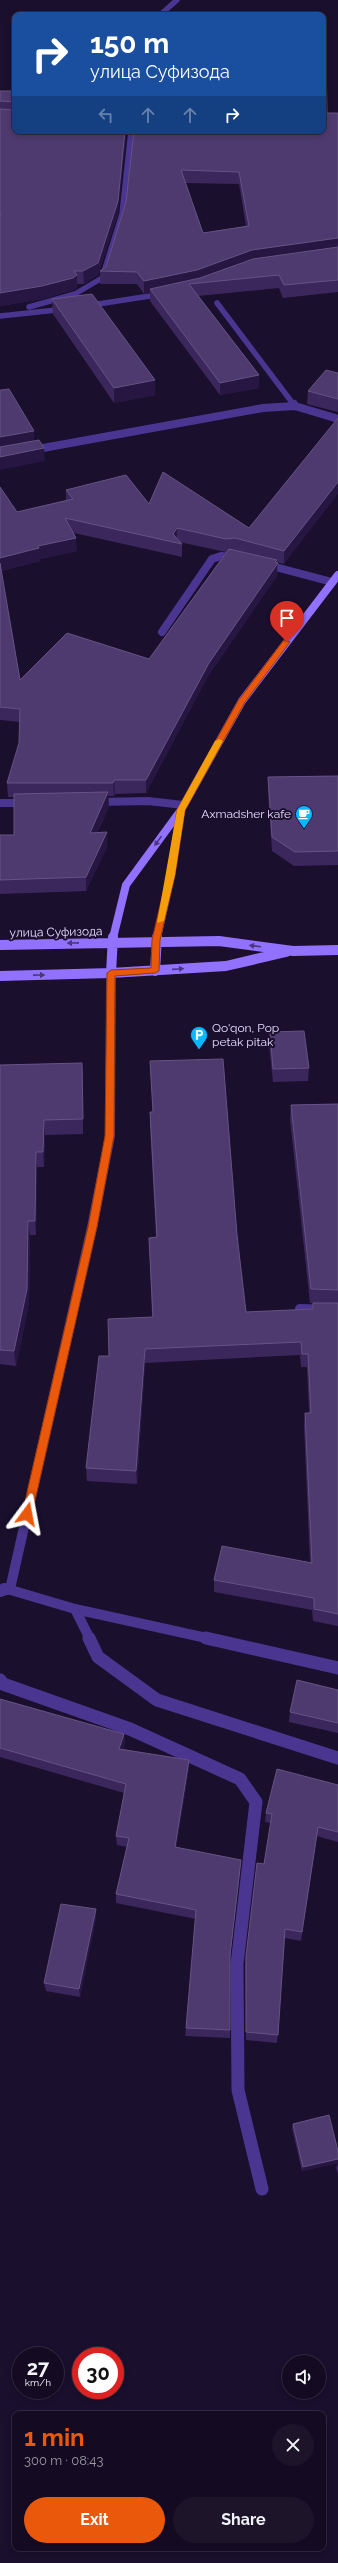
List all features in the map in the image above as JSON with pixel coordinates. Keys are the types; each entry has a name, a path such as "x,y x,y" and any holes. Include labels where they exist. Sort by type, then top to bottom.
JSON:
{"main road":[{"path":"111,973 112,942 126,885 182,807 242,701 338,574"},
{"path":"155,971 156,940 171,875 182,807"},
{"name":"улица Суфизода","path":"0,945 156,940 219,941 293,951"},
{"path":"0,976 111,973 226,966 293,951 338,950"}],"street":[{"path":"163,12 177,0"},
{"path":"0,314 75,294 102,278 122,214 131,134"},
{"path":"78,307 168,293"},
{"path":"217,303 296,406"},
{"path":"0,314 71,308"},
{"path":"23,451 263,408 296,406 338,419"},
{"path":"162,632 212,559 227,556 332,582"},
{"path":"86,802 148,801 182,807"},
{"path":"0,803 39,802"},
{"path":"111,973 110,1136 92,1227 3,1590 75,1609 338,1668"},
{"path":"300,1308 338,1310"},
{"path":"75,1609 98,1657 157,1700 338,1758"},
{"path":"0,1680 3,1684 130,1729 240,1779 256,1802 237,1964 238,2090 262,2189"}],"building":[{"path":"326,57 327,113 338,113 338,238 252,250 197,270 144,281 137,272 100,271 106,267 126,202 134,134 326,134","holes":["181,170 239,172 249,226 203,233"]},
{"path":"0,91 12,91 12,102 0,101"},
{"path":"0,109 12,110 12,134 125,134 118,201 98,263 83,271 74,271 77,275 73,278 42,286 0,293"},
{"path":"338,247 338,280 284,285 279,275 189,284 259,375 220,383 150,289 200,278 253,259"},
{"path":"92,294 155,380 114,388 52,299"},
{"path":"326,370 338,373 338,399 308,391"},
{"path":"9,389 34,431 0,437 0,390"},
{"path":"338,418 338,482 284,551 235,538 226,539 177,528 173,534 182,544 65,518 76,538 38,546 39,548 0,558 0,487 17,512 73,499 66,490 126,475 149,504 163,472 249,528"},
{"path":"39,440 44,448 0,457 0,447"},
{"path":"229,549 277,560 275,562 278,563 209,663 146,780 114,780 113,783 7,783 19,743 20,709 0,707 0,563 20,680 67,633 149,659"},
{"name":"Axmadsher kafe","path":"338,776 338,851 295,852 272,837 268,777"},
{"path":"108,792 90,833 107,832 86,877 0,880 0,835 14,835 14,794"},
{"path":"304,1031 309,1068 273,1069 270,1032"},
{"path":"223,1059 237,1235 246,1312 313,1309 313,1303 338,1303 338,1614 314,1609 314,1598 214,1580 222,1546 312,1563 305,1413 311,1413 308,1354 302,1354 301,1342 145,1349 136,1471 86,1468 99,1356 109,1356 108,1319 153,1317 149,1238 157,1237 150,1112 153,1112 150,1061"},
{"path":"82,1063 83,1119 44,1120 43,1152 36,1152 35,1221 28,1221 27,1289 14,1351 0,1350 0,1065"},
{"path":"338,1104 338,1290 311,1289 291,1105"},
{"path":"297,1680 338,1690 338,1723 290,1712"},
{"path":"0,1699 124,1734 119,1749 189,1760 175,1847 241,1860 230,1955 230,2030 186,2028 196,1910 116,1894 129,1838 116,1836 126,1784 0,1748"},
{"path":"277,1769 338,1785 338,1832 318,1827 302,1932 285,1929 278,2035 246,2032 246,1956 257,1863 264,1864 272,1814 266,1813"},
{"path":"61,1904 96,1909 79,1989 44,1983"},
{"path":"329,2115 338,2151 338,2159 303,2167 293,2124"}],"slow traffic":[{"path":"160,921 171,875 181,810 219,741"}],"place":[{"name":"Axmadsher kafe","path":"304,829"},
{"name":"Qo'qon, Pop petak pitak","path":"199,1050"}],"route":[{"path":"27,1514 92,1227 110,1136 111,973 155,971 156,940 171,875 181,810 242,701 287,642"}]}
